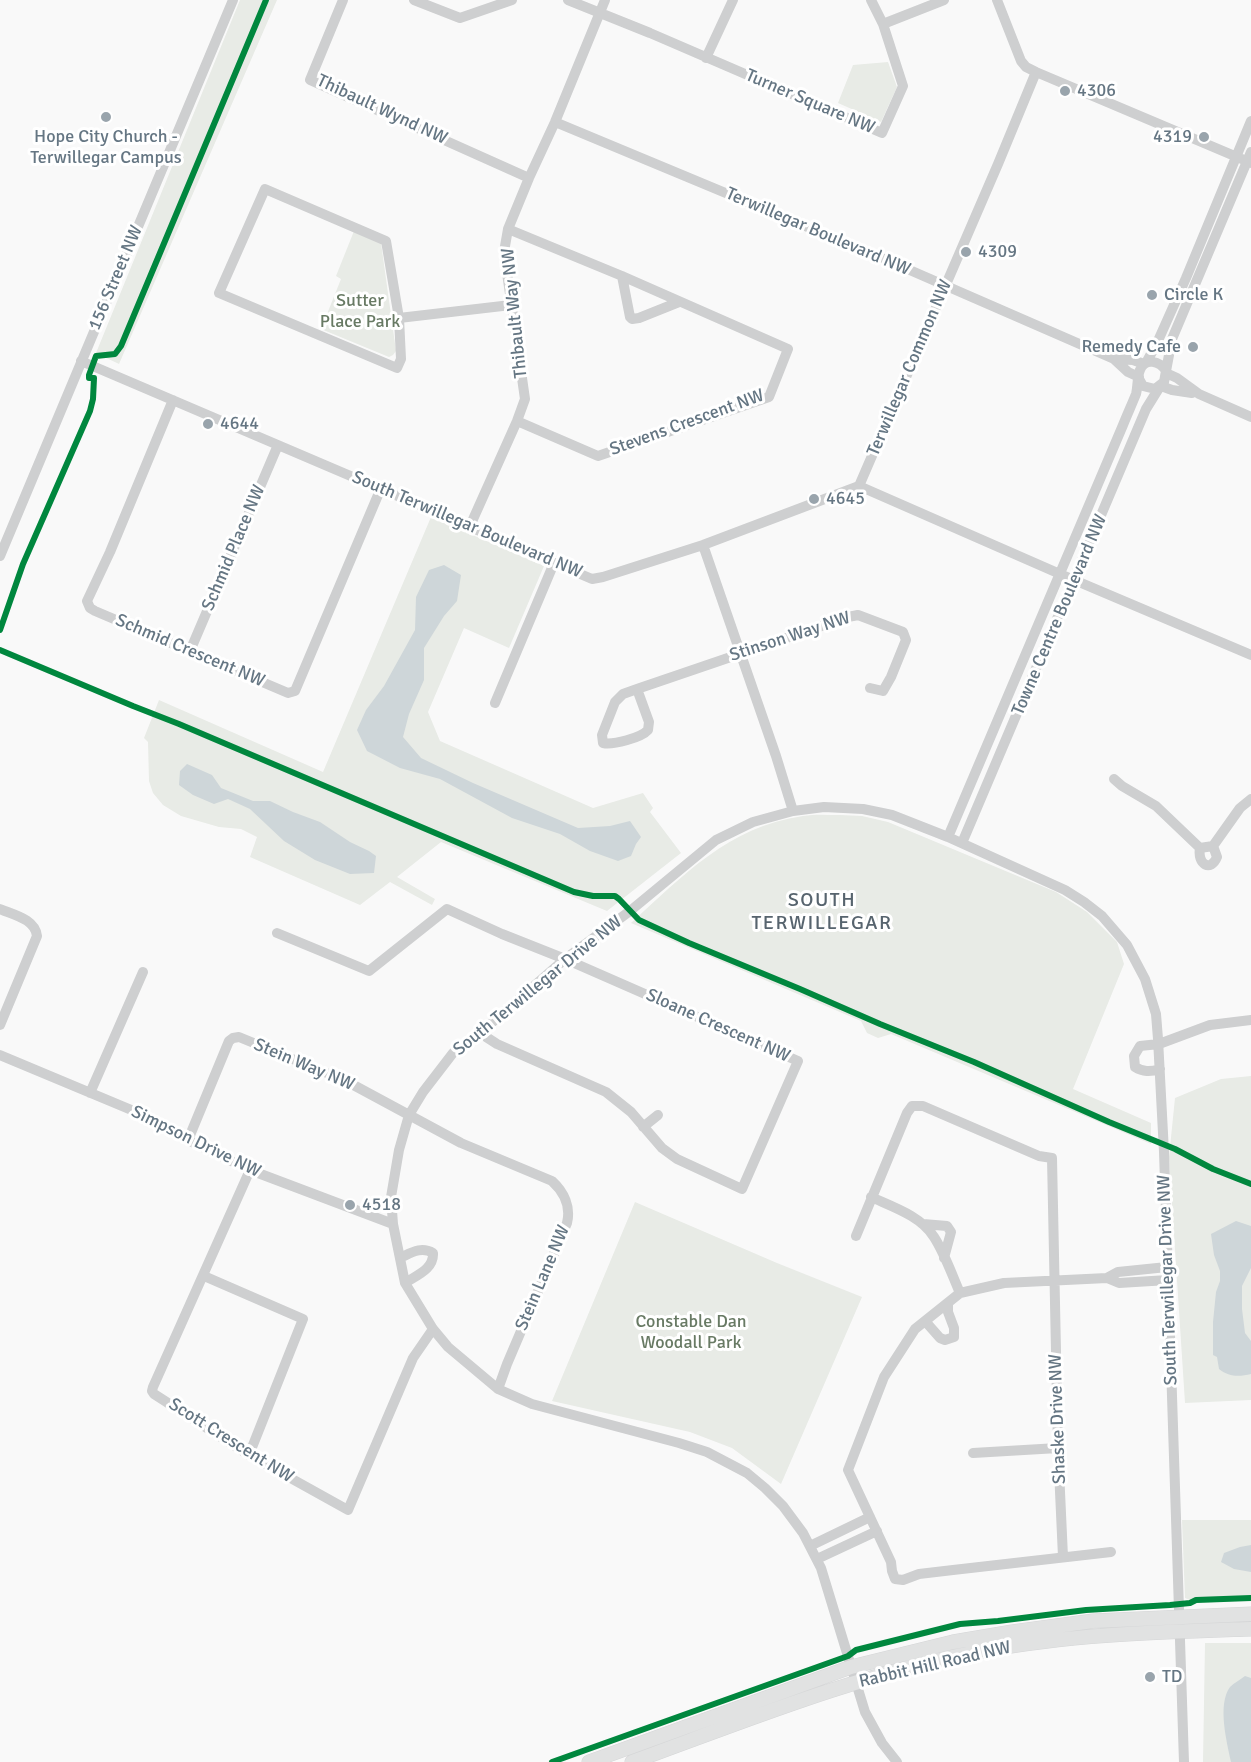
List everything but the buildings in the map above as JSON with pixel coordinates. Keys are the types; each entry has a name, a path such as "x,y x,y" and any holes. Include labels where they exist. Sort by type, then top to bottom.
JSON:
{"main road":[{"name":"Rabbit Hill Road NW","path":"589,1762 851,1667 942,1644 1093,1622 1251,1614"},
{"name":"Rabbit Hill Road NW","path":"632,1762 761,1714 856,1682 984,1650 1095,1636 1251,1629"}],"street":[{"name":"156 Street NW","path":"0,556 233,0"},
{"name":"Thibault Wynd NW","path":"342,0 310,80 529,178"},
{"path":"414,0 460,18 512,0"},
{"path":"568,0 600,12"},
{"name":"Thibault Way NW","path":"470,526 525,399 504,252 508,229 605,0"},
{"path":"706,58 733,0"},
{"name":"Turner Square NW","path":"600,12 882,133 903,86 883,24 871,0"},
{"path":"883,24 944,0"},
{"path":"997,0 1021,62 1026,67 1246,158"},
{"name":"Terwillegar Common NW","path":"859,486 1036,72"},
{"path":"1160,387 1166,379 1172,339 1246,158 1251,121"},
{"name":"Terwillegar Boulevard NW","path":"555,122 1114,359 1128,372 1139,378"},
{"path":"1199,394 1160,387 1147,388 1139,378 1140,368 1145,364 1161,334 1246,158"},
{"path":"265,189 386,241 399,318 401,358 397,368 219,293 265,189"},
{"name":"Stevens Crescent NW","path":"508,229 788,349 769,397 598,456 517,421"},
{"path":"622,276 632,319 679,302"},
{"path":"399,318 511,305"},
{"name":"Terwillegar Boulevard NW","path":"1114,359 1133,360 1145,364"},
{"name":"South Terwillegar Boulevard NW","path":"81,361 589,578 598,579 703,545 859,486"},
{"path":"1145,364 1158,363 1166,372 1199,394 1251,417"},
{"name":"Towne Centre Boulevard NW","path":"948,837 1136,394 1139,378"},
{"name":"Towne Centre Boulevard NW","path":"962,843 1146,409 1160,387"},
{"name":"Schmid Crescent NW","path":"173,400 110,552 87,601 90,608 95,611 288,693 295,691 381,488"},
{"name":"Schmid Place NW","path":"190,651 278,445"},
{"path":"859,486 1251,655"},
{"path":"703,545 793,811"},
{"path":"495,703 554,562"},
{"name":"Stinson Way NW","path":"637,689 649,722 648,730 643,735 612,744 603,743 602,735 615,702 623,694 637,689 741,653 848,617 858,615 903,632 906,640 883,691 870,688"},
{"path":"1114,779 1156,806 1200,848 1200,859 1206,865 1216,860 1213,846"},
{"path":"1200,848 1213,846 1240,808 1251,800"},
{"name":"South Terwillegar Drive NW","path":"897,1762 869,1721 830,1592 817,1559 795,1520 774,1496 757,1480 726,1461 689,1446 532,1404 498,1389 448,1347 433,1329 405,1282 393,1224 391,1197 399,1150 409,1115 423,1092 453,1053 480,1033 565,959 630,911 716,840 753,822 793,811 824,807 863,809 892,815 962,843 1065,890 1102,916 1126,945 1145,979 1156,1014 1159,1044 1184,1762"},
{"path":"0,909 31,923 36,929 37,936 0,1025"},
{"path":"277,933 369,971 447,909 565,959"},
{"name":"Sloane Crescent NW","path":"480,1033 497,1044 606,1092 632,1112 662,1148 677,1160 742,1189 798,1061 565,959"},
{"path":"90,1093 143,972"},
{"path":"1160,1069 1149,1072 1135,1066 1133,1062 1135,1052 1140,1046 1159,1044 1210,1025 1251,1020"},
{"name":"Stein Way NW","path":"188,1140 230,1041 240,1037 346,1081 409,1115"},
{"name":"Simpson Drive NW","path":"0,1055 141,1114 250,1170 393,1224"},
{"name":"Shaske Drive NW","path":"871,1197 912,1106 923,1106 1039,1156 1052,1158 1058,1448 1064,1557"},
{"name":"Stein Lane NW","path":"409,1115 461,1143 552,1182 557,1186 569,1207 567,1223 498,1389"},
{"path":"644,1127 658,1115"},
{"name":"Scott Crescent NW","path":"250,1170 152,1391 154,1394 249,1455 348,1510 413,1358 433,1329"},
{"path":"856,1236 871,1197 902,1211 923,1224 934,1237 960,1293"},
{"path":"923,1224 947,1226 951,1232 944,1258"},
{"path":"400,1258 417,1250 433,1253 434,1258 428,1268 405,1282"},
{"path":"1111,1552 919,1574 903,1580 894,1579 891,1562 848,1470 884,1377 915,1329 960,1293 1004,1283 1107,1278 1118,1272 1167,1268"},
{"path":"204,1276 303,1319 249,1455"},
{"path":"1107,1278 1119,1283 1168,1280"},
{"path":"925,1321 940,1338 945,1340 954,1337 948,1303"},
{"path":"973,1453 1058,1448"},
{"path":"810,1546 870,1517"},
{"path":"817,1559 877,1531"}],"green space":[{"path":"240,0 277,0 119,364 96,353"},
{"path":"888,62 897,87 881,122 838,103 853,65"},
{"name":"Sutter Place Park","path":"354,231 381,243 396,351 389,357 321,329 341,279 336,276"},
{"path":"431,517 544,566 509,648 464,628 428,712 440,741 593,808 643,793 653,808 650,812 681,853 607,911 441,842 397,877 435,899 432,905 390,882 360,905 250,857 257,837 241,829 219,827 181,816 163,805 153,793 149,781 148,742 144,738 159,700 323,772"},
{"path":"808,815 862,816 888,822 1056,892 1087,912 1117,942 1124,964 1073,1089 1151,1123 1151,1144 891,1034 878,1038 867,1033 861,1021 631,923 689,871 730,842 752,831 776,822"},
{"path":"1251,1076 1251,1400 1185,1403 1169,1157 1175,1098 1221,1079"},
{"name":"Constable Dan Woodall Park","path":"635,1202 862,1297 781,1484 732,1448 690,1432 552,1401"},
{"path":"1182,1520 1251,1520 1251,1600 1198,1603 1185,1598"},
{"path":"1205,1643 1251,1643 1251,1762 1203,1762"}],"shaded area":[{"path":"444,565 461,575 457,601 444,616 424,648 424,680 409,714 403,737 421,758 578,828 610,826 630,821 641,837 631,856 618,861 590,851 560,834 512,818 440,779 400,768 367,751 357,730 366,710 384,686 415,630 416,597 429,570"},
{"path":"187,764 212,775 221,788 253,801 270,801 320,822 376,856 374,873 350,874 315,860 284,841 250,809 228,799 214,804 193,795 179,785 180,771"},
{"path":"1236,1221 1251,1226 1251,1268 1242,1286 1242,1309 1245,1333 1251,1341 1251,1374 1238,1376 1227,1374 1219,1369 1217,1357 1213,1355 1213,1322 1220,1271 1214,1255 1211,1234"},
{"path":"1251,1545 1251,1572 1234,1569 1221,1562 1224,1553"},
{"path":"1245,1676 1251,1678 1251,1762 1231,1762 1225,1734 1224,1704 1230,1687"}],"cycle path":[{"path":"0,630 23,564 90,411 94,378 89,378 89,375 96,356 115,354 121,346 266,0"},
{"path":"0,650 574,892 593,896 615,896 639,920 689,943 974,1062 1251,1184"},
{"path":"552,1762 848,1656 856,1650 960,1624 1086,1610 1190,1603 1196,1600 1251,1598"}],"place":[{"name":"4306","path":"1065,91"},
{"name":"Hope City Church - Terwillegar Campus","path":"106,117"},
{"name":"4319","path":"1204,137"},
{"name":"4309","path":"966,252"},
{"name":"Circle K","path":"1152,295"},
{"name":"Remedy Cafe","path":"1193,347"},
{"name":"4644","path":"208,424"},
{"name":"4645","path":"814,499"},
{"name":"4518","path":"350,1205"},
{"name":"TD","path":"1150,1677"}],"district":[{"name":"SOUTH TERWILLEGAR","path":"822,912"}]}
